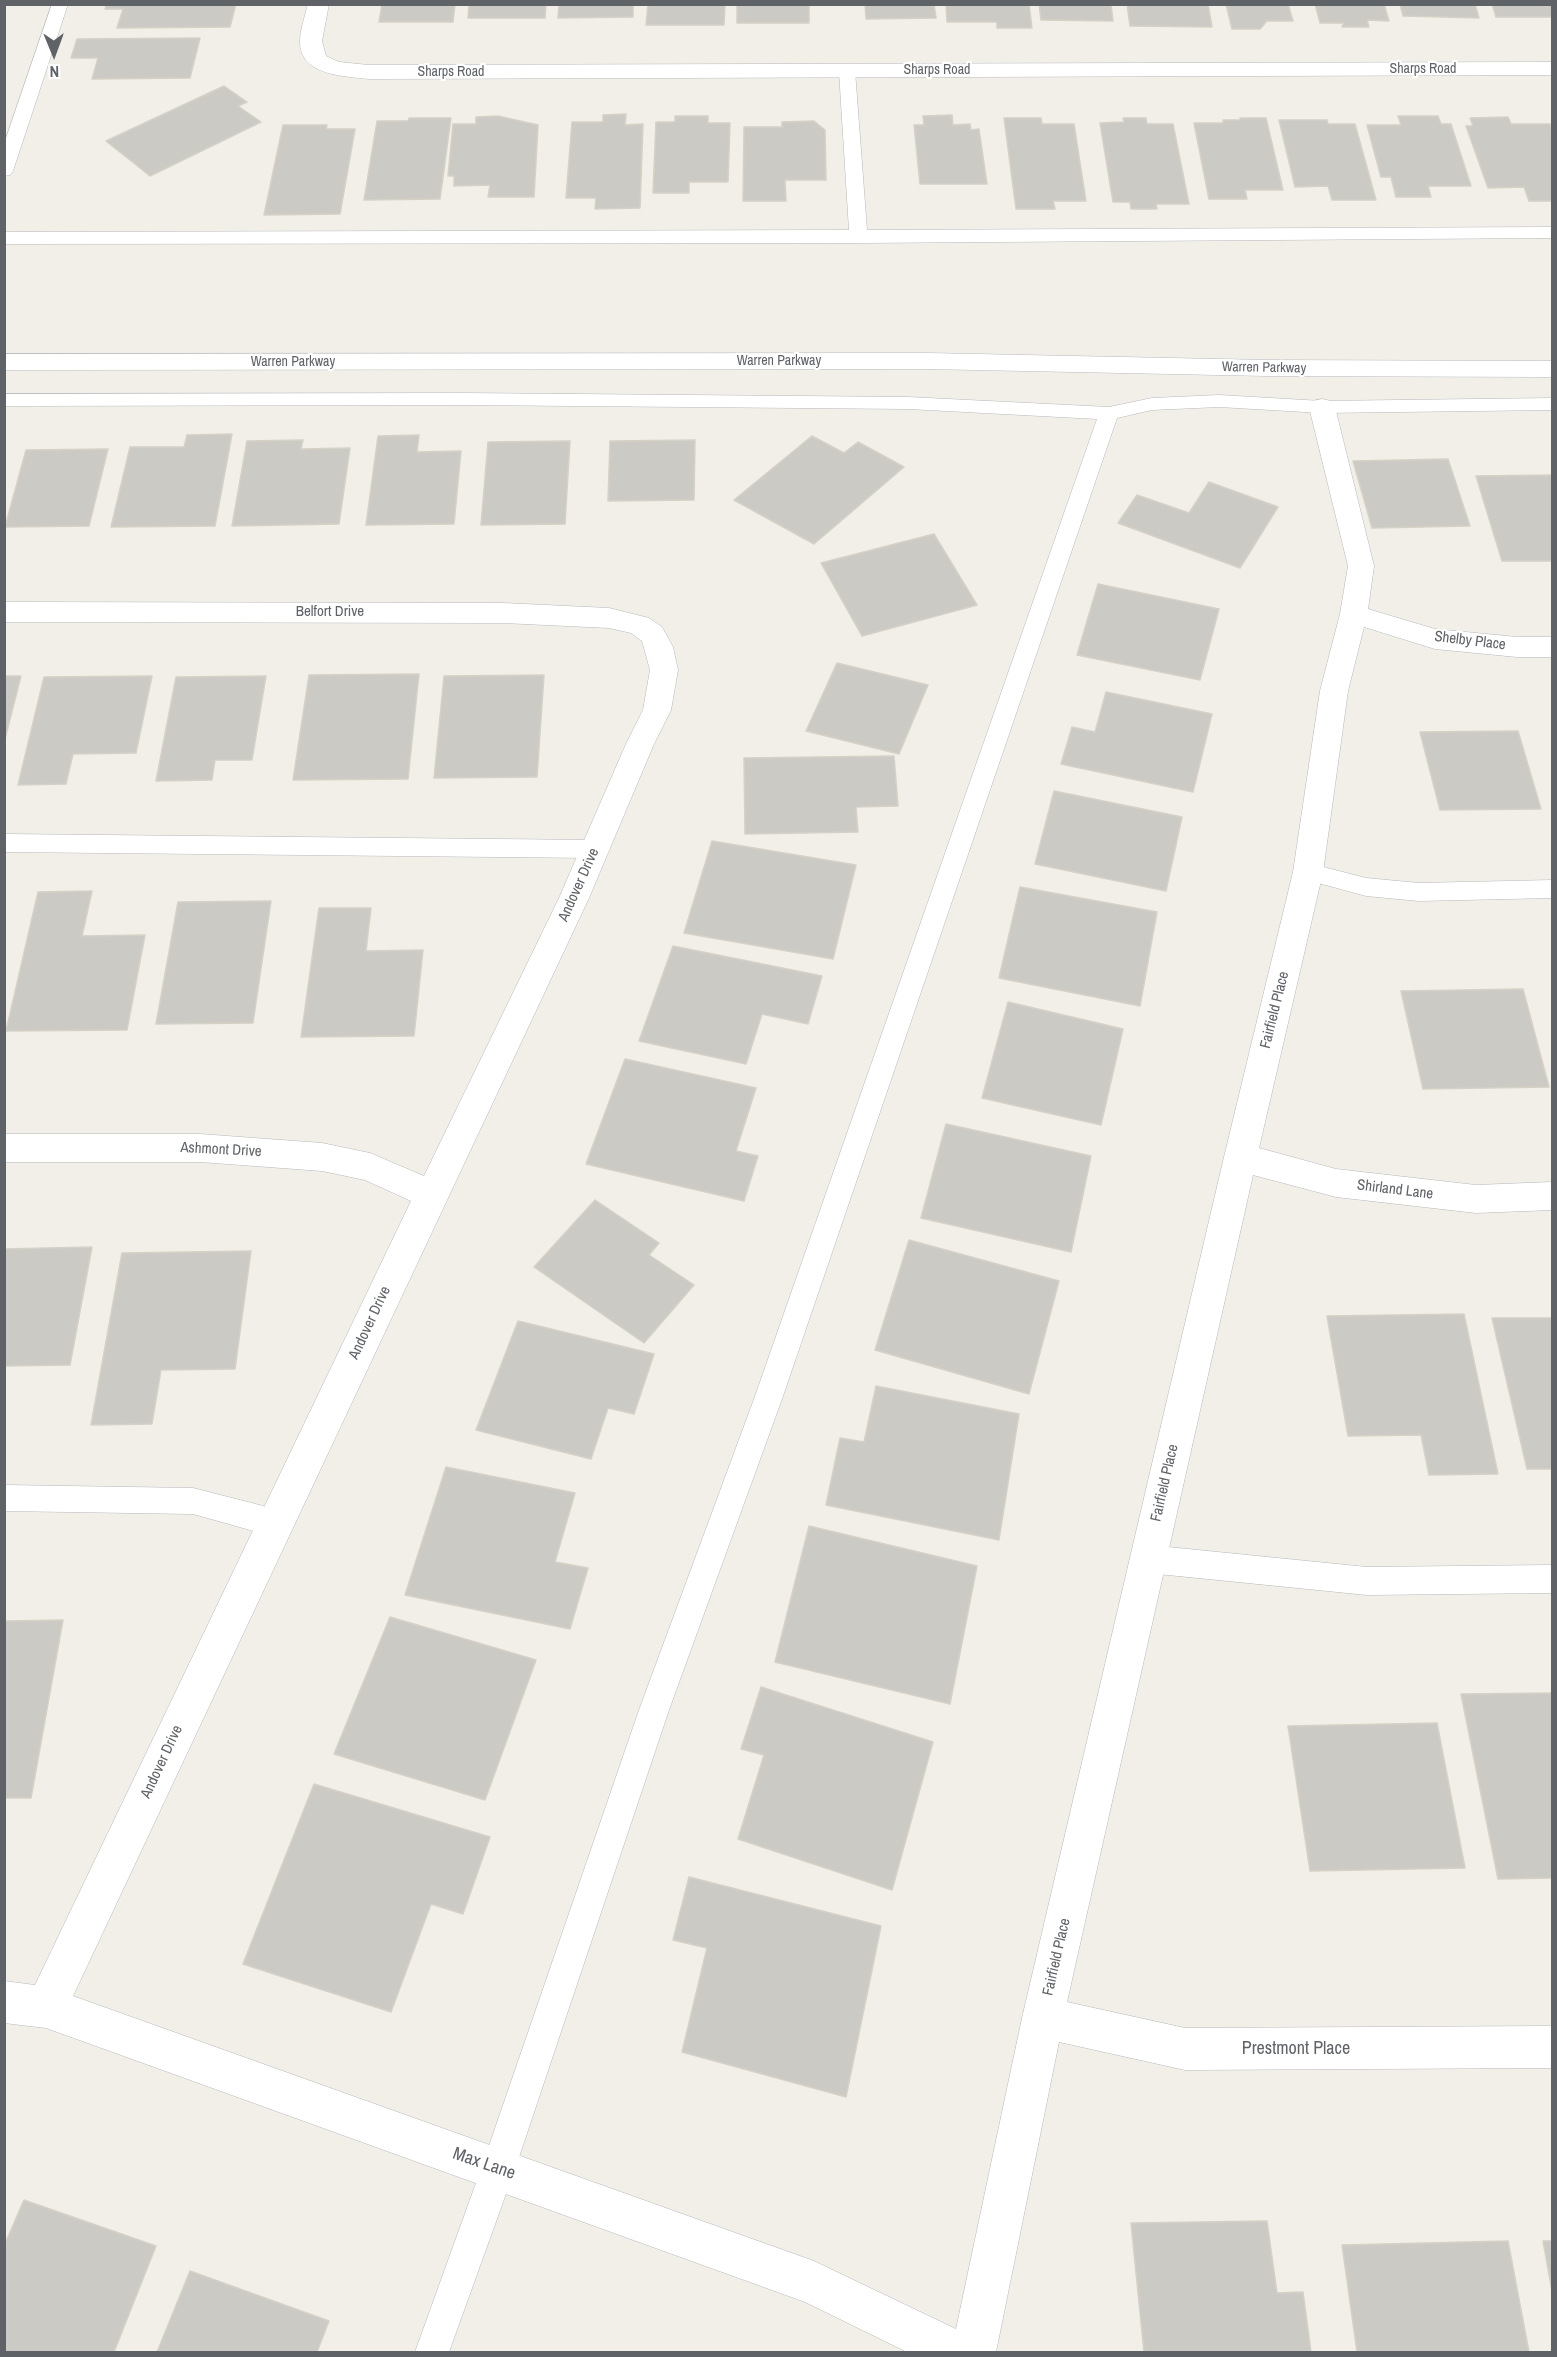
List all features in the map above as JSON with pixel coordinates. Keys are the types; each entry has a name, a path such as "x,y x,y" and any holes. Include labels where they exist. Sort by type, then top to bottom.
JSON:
{"street":[{"name":"Sharps Road","path":"319,4 311,45 314,56 322,64 346,70 369,72 1552,69"},
{"name":"Warren Parkway","path":"4,362 927,361 1278,368 1552,369"},
{"name":"Fairfield Place","path":"974,2352 1043,2018 1240,1157 1308,872 1334,691 1354,614 1361,566 1322,407"},
{"name":"Belfort Drive","path":"4,612 503,613 609,618 639,625 652,634"},
{"name":"Shelby Place","path":"1354,614 1435,639 1487,645 1552,647"},
{"name":"Andover Drive","path":"46,2007 574,898 639,744 657,710 664,670 652,634"},
{"name":"Ashmont Drive","path":"4,1148 200,1148 321,1157 370,1167 431,1195"},
{"name":"Shirland Lane","path":"1240,1157 1336,1183 1476,1199 1552,1196"},
{"name":"Max Lane","path":"4,2002 46,2007 814,2283 954,2352"},
{"name":"Prestmont Place","path":"1043,2018 1185,2049 1552,2047"}],"lane":[{"path":"4,171 60,4"},
{"path":"847,71 859,237"},
{"path":"4,238 1552,233"},
{"path":"4,400 464,399 896,403 1109,413 1152,404 1219,401 1322,407 1552,404"},
{"path":"432,2352 498,2169 654,1710 768,1399 1109,413"},
{"path":"4,843 595,849"},
{"path":"1308,872 1366,887 1419,892 1552,889"},
{"path":"4,1498 193,1501 275,1523"},
{"path":"1148,1559 1367,1581 1552,1580"}],"building":[{"path":"107,4 236,4 230,27 117,28 123,9 105,9"},
{"path":"382,4 455,4 453,22 379,22"},
{"path":"469,4 546,4 545,18 468,18"},
{"path":"559,4 633,4 633,17 558,18"},
{"path":"648,4 725,4 724,25 646,25"},
{"path":"737,4 809,4 809,23 737,23"},
{"path":"865,4 934,4 936,18 866,19"},
{"path":"946,4 1029,4 1032,28 997,28 997,22 947,22"},
{"path":"1039,4 1111,4 1113,21 1041,20"},
{"path":"1127,4 1208,4 1212,27 1130,26"},
{"path":"1226,4 1288,4 1293,21 1267,21 1260,29 1232,29"},
{"path":"1315,4 1384,4 1389,21 1367,20 1369,27 1342,27 1344,23 1320,23"},
{"path":"1400,4 1475,4 1479,18 1403,16"},
{"path":"1492,4 1552,4 1552,17 1496,17"},
{"path":"200,38 190,78 92,79 98,58 71,58 77,39"},
{"path":"224,86 247,102 238,106 261,122 150,176 106,141"},
{"path":"626,114 625,125 643,124 640,208 595,209 596,198 566,198 572,122 603,122 603,115"},
{"path":"952,115 953,125 970,124 971,130 979,129 987,184 920,184 914,125 924,125 923,116"},
{"path":"498,116 538,125 534,197 488,197 490,185 454,186 454,176 448,176 453,124 476,124 476,117"},
{"path":"675,116 708,116 708,123 730,123 728,182 689,182 689,193 653,193 656,122 675,122"},
{"path":"1398,116 1438,116 1441,124 1451,124 1471,186 1428,186 1431,197 1396,197 1391,177 1381,177 1367,125 1401,125"},
{"path":"1508,117 1511,124 1550,124 1552,131 1552,201 1529,201 1524,187 1488,188 1466,126 1473,126 1470,118"},
{"path":"409,118 451,118 440,199 364,200 377,121 408,121"},
{"path":"1004,118 1041,118 1042,124 1074,124 1086,201 1053,201 1055,209 1016,209"},
{"path":"1123,118 1146,118 1147,124 1173,124 1189,204 1156,204 1157,209 1131,209 1130,202 1113,202 1100,123 1124,122"},
{"path":"1240,118 1266,118 1283,190 1245,190 1247,199 1209,199 1194,123 1223,123 1223,120 1241,120"},
{"path":"1279,120 1327,120 1328,124 1355,124 1376,200 1332,200 1328,186 1295,187"},
{"path":"814,121 825,130 826,180 785,180 786,201 743,201 744,127 782,127 782,122"},
{"path":"283,125 327,125 326,129 355,129 340,214 264,215"},
{"path":"232,434 215,526 111,527 130,447 184,447 187,435"},
{"path":"419,435 417,452 461,451 454,524 366,525 378,436"},
{"path":"812,436 844,453 858,442 904,467 814,544 734,500"},
{"path":"303,440 301,449 350,448 339,524 232,526 247,441"},
{"path":"695,440 694,500 608,501 610,441"},
{"path":"570,441 565,524 481,525 488,442"},
{"path":"108,449 89,526 5,527 26,450"},
{"path":"1448,459 1470,526 1372,528 1353,461"},
{"path":"1552,475 1552,561 1502,561 1476,476"},
{"path":"1209,482 1278,507 1240,568 1118,523 1137,495 1189,513"},
{"path":"934,534 977,605 862,636 821,563"},
{"path":"1098,584 1219,609 1200,680 1077,655"},
{"path":"837,663 928,685 899,754 806,731"},
{"path":"419,674 408,779 293,780 309,675"},
{"path":"544,675 537,777 434,778 444,676"},
{"path":"4,676 21,676 4,743"},
{"path":"152,676 136,753 73,754 66,784 18,785 44,677"},
{"path":"266,676 252,760 215,760 212,780 156,781 176,677"},
{"path":"1106,692 1212,714 1193,792 1061,764 1072,727 1095,732"},
{"path":"1518,731 1541,809 1440,810 1420,732"},
{"path":"894,756 898,806 856,807 858,832 745,834 744,758"},
{"path":"1054,791 1182,817 1166,891 1035,864"},
{"path":"712,841 856,865 833,959 684,933"},
{"path":"1020,887 1157,912 1140,1006 999,978"},
{"path":"92,891 82,936 145,935 127,1030 6,1031 38,892"},
{"path":"271,901 253,1023 156,1024 178,902"},
{"path":"319,908 371,908 366,951 423,950 414,1036 301,1037"},
{"path":"673,946 822,976 808,1024 762,1014 746,1064 639,1041"},
{"path":"1523,989 1549,1087 1423,1089 1401,991"},
{"path":"1008,1002 1123,1029 1101,1125 982,1098"},
{"path":"625,1059 756,1088 736,1151 758,1156 744,1201 586,1164"},
{"path":"946,1124 1091,1156 1071,1252 921,1218"},
{"path":"595,1200 659,1243 649,1255 694,1285 644,1343 534,1267"},
{"path":"909,1240 1059,1281 1029,1394 875,1350"},
{"path":"92,1247 70,1365 4,1366 4,1249"},
{"path":"251,1251 235,1369 161,1370 152,1424 91,1425 122,1253"},
{"path":"1464,1314 1498,1474 1429,1475 1421,1435 1348,1436 1327,1316"},
{"path":"1492,1318 1552,1318 1552,1469 1527,1469"},
{"path":"518,1321 654,1354 634,1414 608,1408 591,1459 476,1430"},
{"path":"876,1386 1019,1414 999,1540 826,1505 840,1438 864,1442"},
{"path":"446,1467 575,1493 555,1562 588,1568 570,1629 405,1595"},
{"path":"809,1526 977,1566 950,1704 775,1662"},
{"path":"390,1617 536,1660 485,1800 334,1754"},
{"path":"63,1620 31,1798 4,1798 4,1621"},
{"path":"761,1687 933,1742 892,1890 738,1839 764,1755 741,1749"},
{"path":"1552,1693 1552,1878 1498,1879 1461,1694"},
{"path":"1437,1723 1465,1868 1310,1871 1288,1726"},
{"path":"314,1784 490,1837 463,1914 431,1904 391,2012 243,1964"},
{"path":"689,1877 881,1926 846,2097 682,2052 707,1948 673,1940"},
{"path":"24,2200 156,2246 114,2352 4,2352 4,2246"},
{"path":"1267,2221 1277,2293 1303,2292 1311,2352 1144,2352 1131,2223"},
{"path":"1508,2241 1529,2352 1357,2352 1342,2245"},
{"path":"1543,2241 1552,2241 1552,2291"},
{"path":"190,2271 329,2321 317,2352 157,2352"}]}
